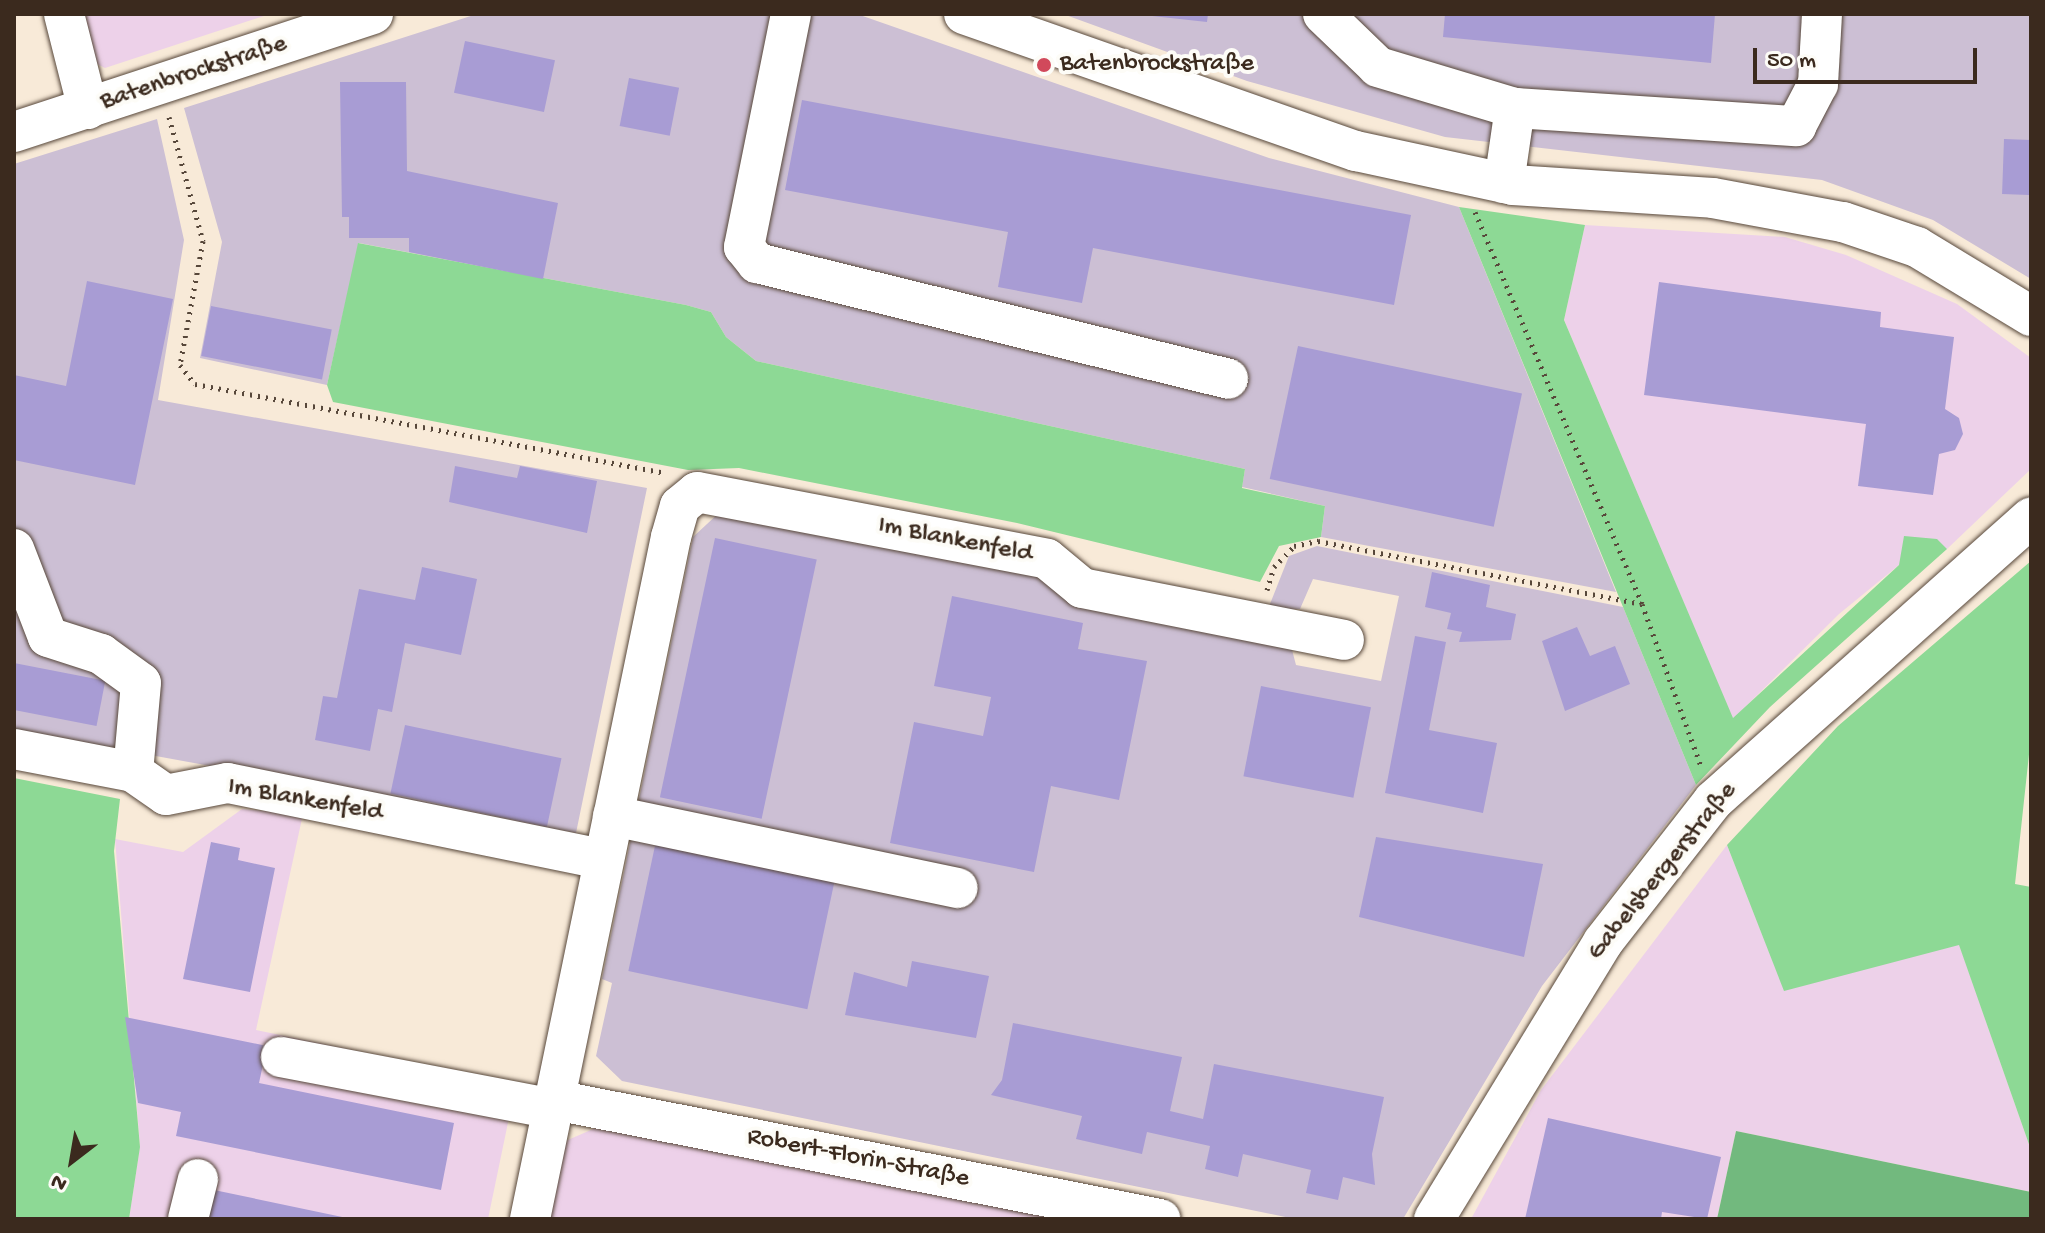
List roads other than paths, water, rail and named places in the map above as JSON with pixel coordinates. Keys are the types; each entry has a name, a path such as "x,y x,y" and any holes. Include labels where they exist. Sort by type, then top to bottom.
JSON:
{"street":[{"path":"64,14 88,109"},
{"name":"Batenbrockstraße","path":"14,132 161,87 373,14"},
{"path":"791,14 744,247 757,263 1228,379"},
{"path":"964,14 1270,124 1459,174 1579,194 1713,198 1843,222 1917,247 2031,316"},
{"path":"1323,14 1378,67 1515,108 1796,126 1818,84 1822,14"},
{"path":"1504,183 1515,108"},
{"name":"Im Blankenfeld","path":"613,816 671,537 680,506 697,492 1047,559 1082,588 1344,640"},
{"name":"Gabelsbergerstraße","path":"1434,1219 1603,942 1713,801 2031,518"},
{"path":"14,549 48,637 101,654 141,683 133,772"},
{"name":"Im Blankenfeld","path":"14,749 133,772 166,795 228,783 603,859"},
{"path":"530,1219 613,816 958,888"},
{"name":"Robert-Florin-Straße","path":"281,1057 1160,1219"},
{"path":"188,1219 198,1179"}],"place":[{"name":"Batenbrockstraße","path":"1044,65"}]}
